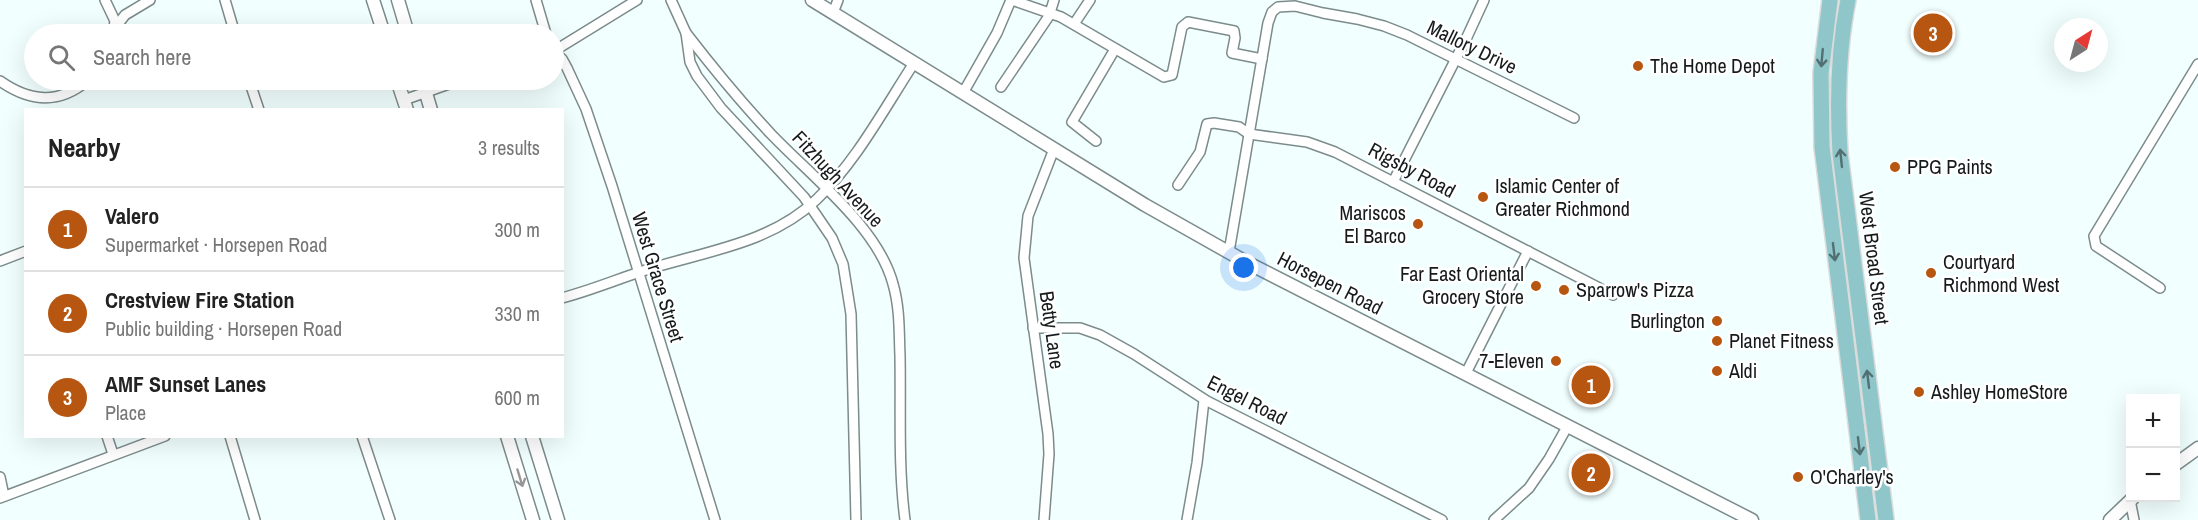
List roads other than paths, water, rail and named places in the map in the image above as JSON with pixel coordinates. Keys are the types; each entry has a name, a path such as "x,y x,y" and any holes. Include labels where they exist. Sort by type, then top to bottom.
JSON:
{"main road":[{"name":"West Broad Street","path":"1830,0 1823,44 1820,103 1822,147 1868,520"},
{"name":"West Broad Street","path":"1848,0 1842,36 1838,94 1840,153 1886,520"},
{"path":"1830,218 1848,216"}],"street":[{"path":"105,0 112,12 113,24"},
{"path":"119,24 125,15 150,0"},
{"path":"225,0 232,24"},
{"path":"373,0 381,24"},
{"path":"398,0 405,24"},
{"path":"536,0 543,24"},
{"path":"564,45 637,0"},
{"name":"Fitzhugh Avenue","path":"671,0 686,33 737,97 868,235 888,268 899,315 901,476 905,520"},
{"name":"Horsepen Road","path":"812,0 1144,205 1229,252 1752,520"},
{"path":"833,12 838,0"},
{"path":"963,93 998,33 1012,0 1050,12 1074,24 1164,77 1172,75 1182,27 1188,22 1234,31 1232,53 1262,59 1229,252"},
{"path":"1001,87 1050,12 1054,0"},
{"path":"1074,24 1090,0"},
{"path":"1393,182 1484,0"},
{"name":"Mallory Drive","path":"1262,59 1272,12 1278,7 1295,6 1384,26 1574,118"},
{"name":"Fitzhugh Avenue","path":"686,33 690,62 704,87 810,206 840,254 849,291 856,520"},
{"path":"1096,141 1072,122 1115,49"},
{"name":"West Grace Street","path":"564,63 586,110 612,186 715,520"},
{"path":"564,297 760,237 788,222 810,206 826,189 859,147 914,63"},
{"path":"2160,288 2096,246 2093,240 2096,231 2198,64"},
{"path":"0,81 24,95 42,98 60,96 70,90"},
{"path":"252,90 257,108"},
{"path":"401,90 405,105"},
{"path":"405,105 419,90"},
{"path":"425,90 430,108"},
{"name":"Rigsby Road","path":"1178,185 1200,152 1207,124 1239,127 1249,134 1293,139 1320,146 1359,162 1393,182 1613,295"},
{"name":"Betty Lane","path":"1044,520 1049,454 1048,434 1024,258 1024,239 1032,201 1054,149"},
{"path":"0,261 24,251"},
{"path":"1466,374 1528,251"},
{"name":"Engel Road","path":"1033,328 1066,327 1089,330 1134,354 1204,400 1442,520"},
{"path":"1187,520 1197,463 1204,400"},
{"path":"1494,520 1529,488 1567,427"},
{"path":"108,438 113,454"},
{"path":"0,477 2,497 159,438"},
{"path":"231,438 255,520"},
{"path":"363,438 390,520"},
{"path":"508,438 533,520"},
{"path":"533,438 558,520"},
{"path":"2180,461 2198,448"},
{"path":"2110,520 2128,502"},
{"path":"2131,502 2134,520"}],"place":[{"name":"AMF Sunset Lanes","path":"1933,33"},
{"name":"The Home Depot","path":"1638,66"},
{"name":"PPG Paints","path":"1895,167"},
{"name":"Islamic Center of Greater Richmond","path":"1483,197"},
{"name":"Mariscos El Barco","path":"1418,224"},
{"name":"Courtyard Richmond West","path":"1931,273"},
{"name":"Far East Oriental Grocery Store","path":"1536,286"},
{"name":"Sparrow's Pizza","path":"1564,290"},
{"name":"Burlington","path":"1717,321"},
{"name":"Planet Fitness","path":"1717,341"},
{"name":"7-Eleven","path":"1556,361"},
{"name":"Aldi","path":"1717,371"},
{"name":"Valero","path":"1591,385"},
{"name":"Ashley HomeStore","path":"1919,392"},
{"name":"Crestview Fire Station","path":"1591,473"},
{"name":"O'Charley's","path":"1798,477"}]}
